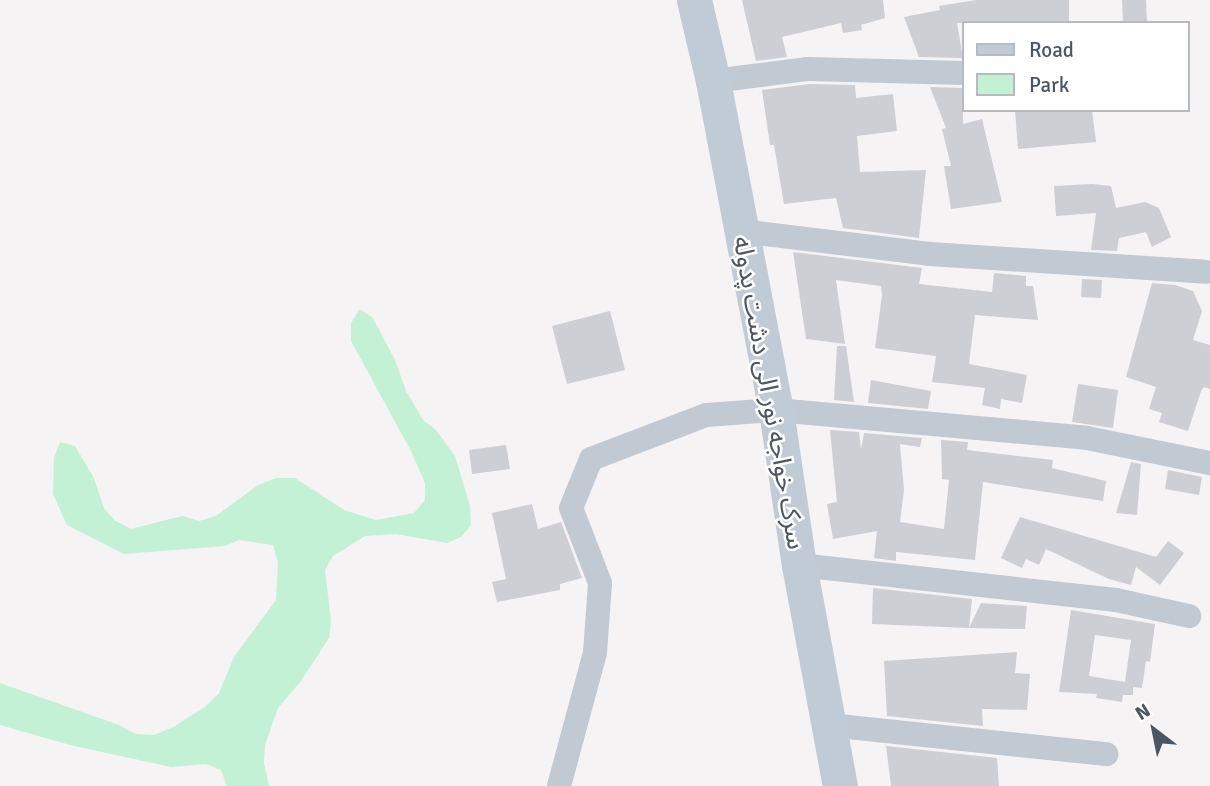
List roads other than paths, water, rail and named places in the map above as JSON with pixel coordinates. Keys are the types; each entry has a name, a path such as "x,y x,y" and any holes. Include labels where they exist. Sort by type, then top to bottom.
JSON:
{"main road":[{"name":"سرک خواجه نور الی دشت پدوله","path":"694,0 713,81 776,410 799,565 840,786"}],"street":[{"path":"713,81 807,69 962,73"},
{"path":"740,231 930,254 1205,272"},
{"path":"559,786 595,653 600,583 571,508 591,459 706,415 776,410 1087,438 1210,463"},
{"path":"799,565 1116,600 1189,616"},
{"path":"829,725 1107,754"}]}
